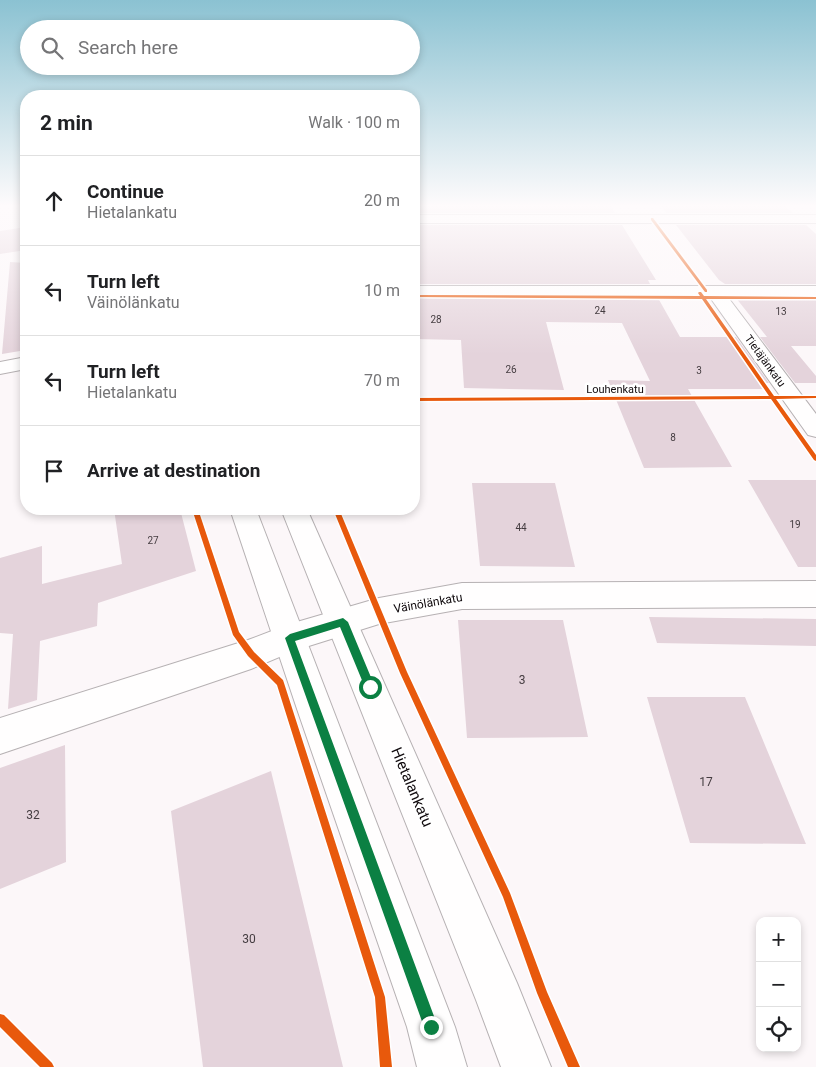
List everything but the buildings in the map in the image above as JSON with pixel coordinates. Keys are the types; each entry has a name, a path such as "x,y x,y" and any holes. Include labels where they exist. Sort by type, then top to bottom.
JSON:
{"street":[{"path":"420,291 816,291"},
{"name":"Tietäjänkatu","path":"714,291 816,430"},
{"path":"0,368 20,364"},
{"path":"245,515 431,1027 442,1067"},
{"name":"Hietalankatu","path":"297,515 343,622 526,1067"},
{"name":"Väinölänkatu","path":"0,736 251,654 290,638 379,611 462,596 816,594"}],"cycle path":[{"path":"680,256 706,291"},
{"path":"700,293 816,459"},
{"path":"420,296 816,298"},
{"name":"Louhenkatu","path":"420,400 816,397"},
{"path":"197,515 236,633 251,654 280,683 380,997 386,1067"},
{"path":"338,515 404,673 507,896 542,993 574,1067"},
{"path":"0,1019 48,1067"}],"route":[{"path":"370,687 343,622 290,638 314,709 431,1027"}]}
